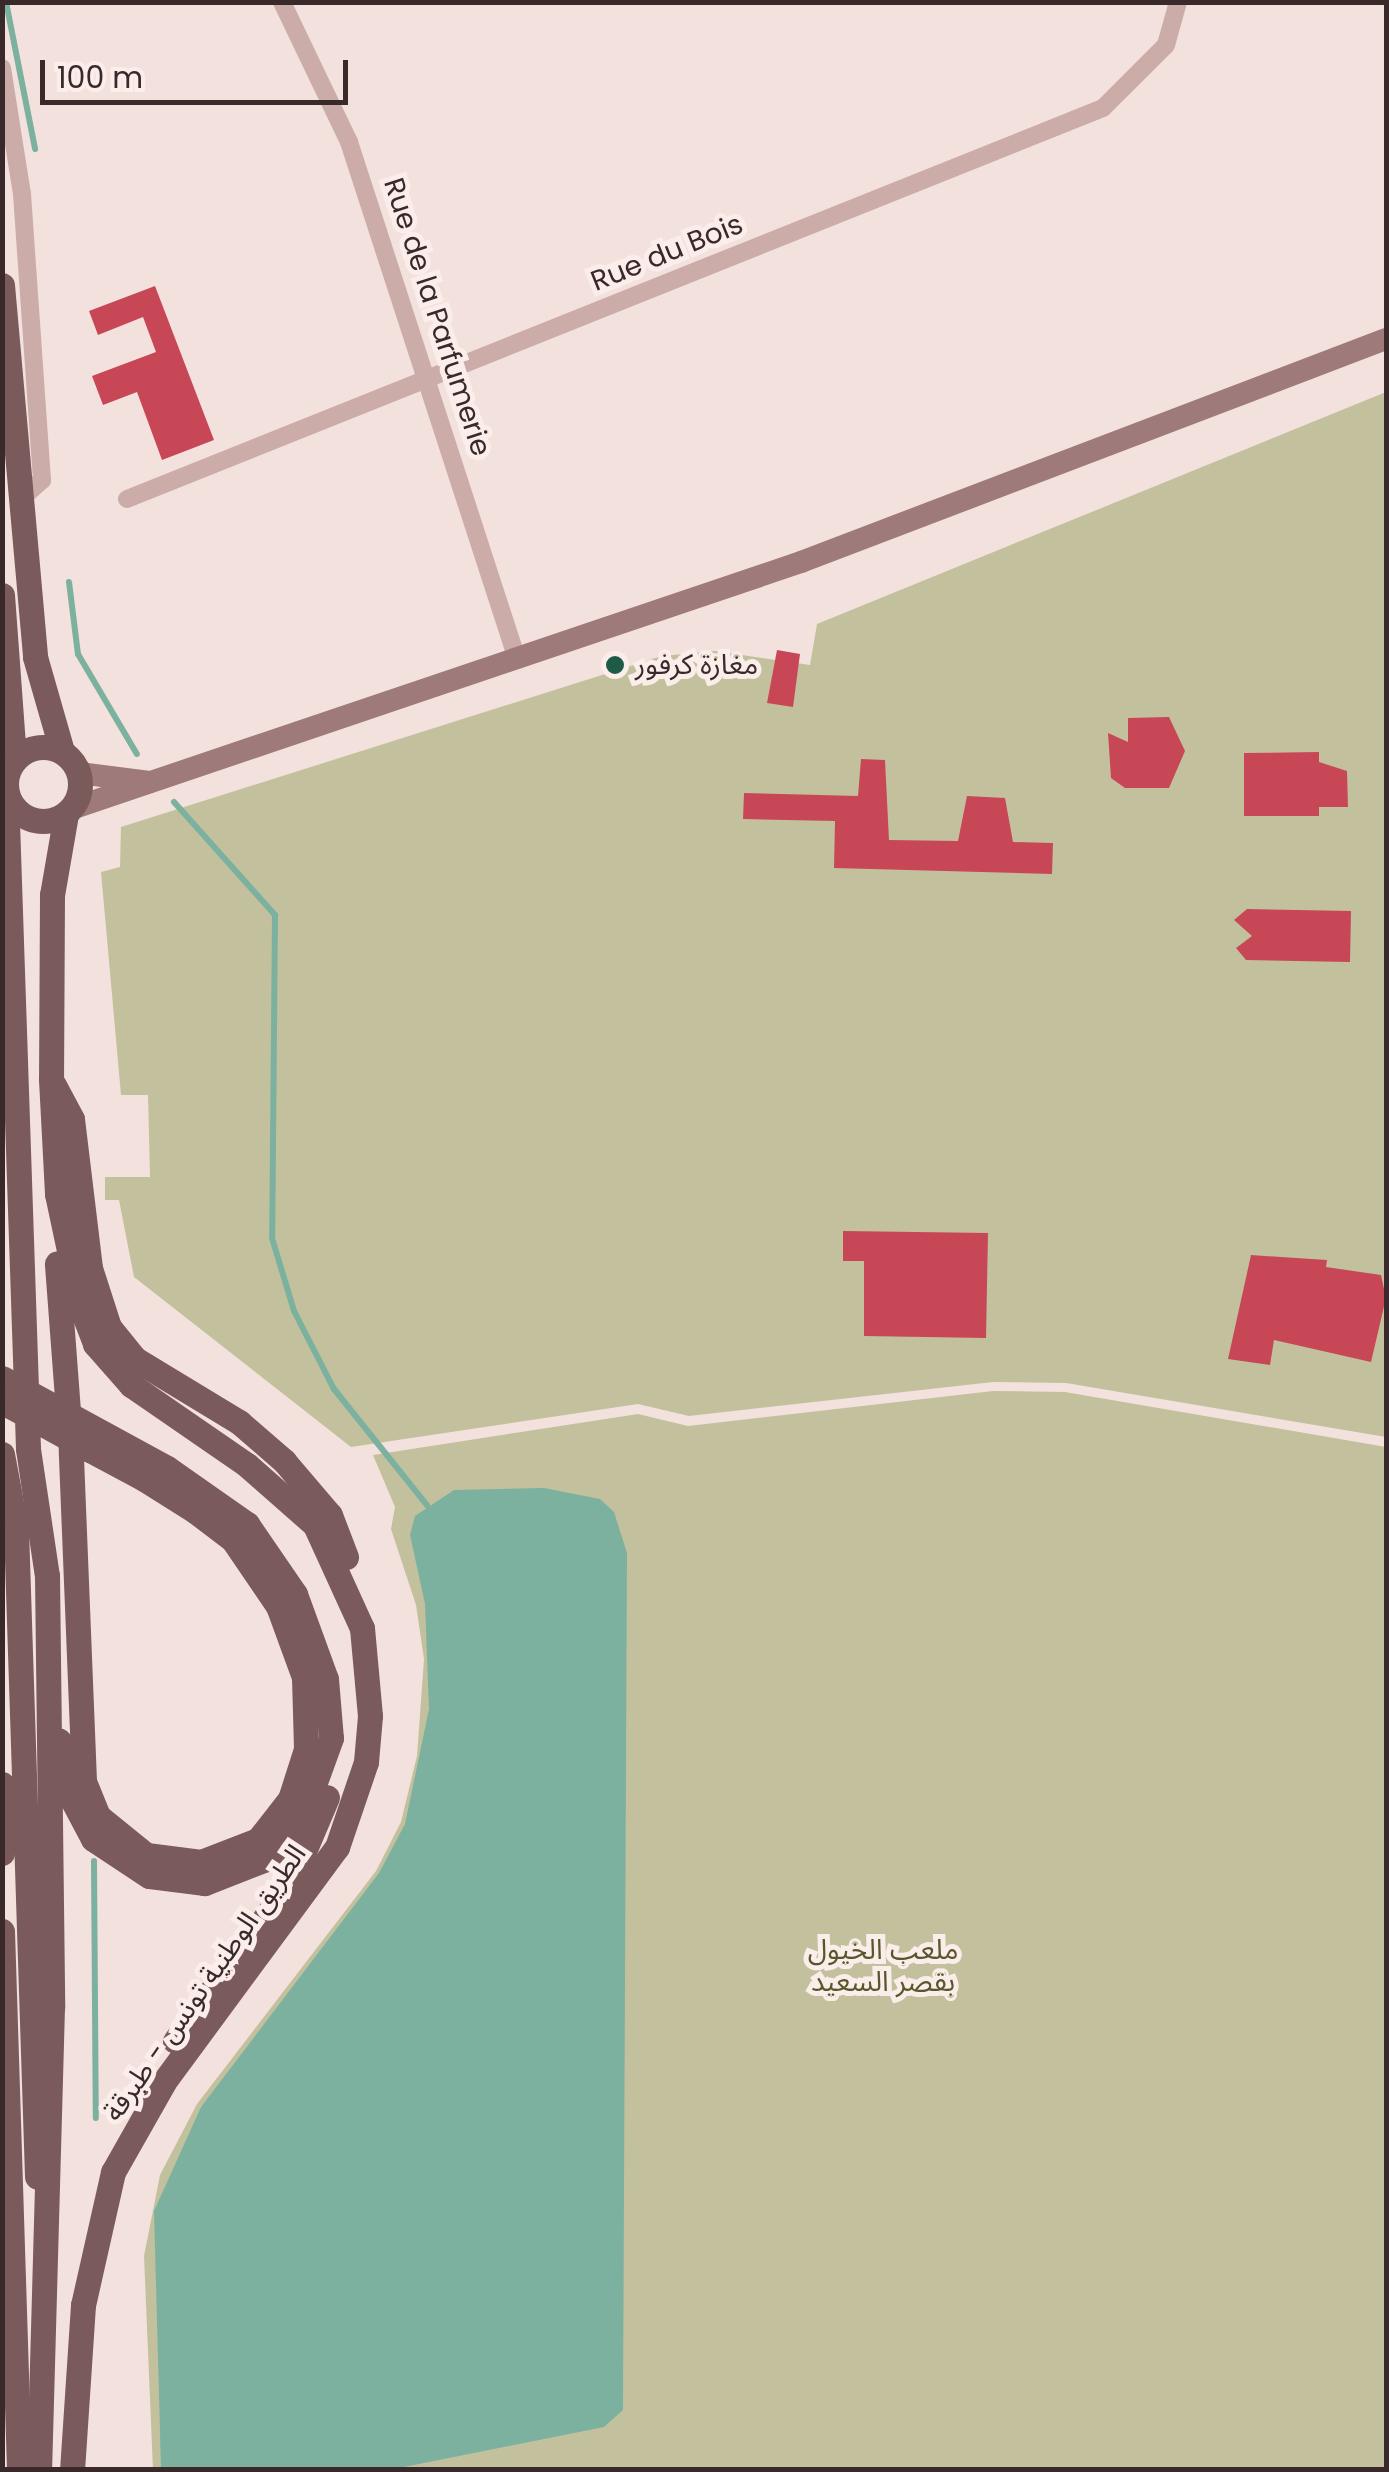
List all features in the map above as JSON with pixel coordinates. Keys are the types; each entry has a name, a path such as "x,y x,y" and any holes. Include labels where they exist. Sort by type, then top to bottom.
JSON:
{"main road":[{"path":"2,285 41,699 62,751 79,773 69,811 49,821 26,817 6,792"},
{"path":"3,616 14,760 6,792 28,1448 47,1576 60,1766 75,1812 119,1863 205,1882 266,1859 302,1820 331,1738"},
{"path":"14,760 39,746 62,751"},
{"name":"الطريق الوطنية تونس - طبرقة","path":"69,811 52,896 51,1079 58,1194 81,1308 109,1364 287,1496 315,1525 351,1596 370,1670 366,1762 337,1847 164,2082 113,2172 83,2305 72,2470"},
{"path":"2,905 11,951"},
{"path":"51,1079 72,1119 90,1268 108,1327 135,1359 239,1422 306,1485 335,1524 351,1596"},
{"path":"2,1401 157,1487 240,1532 278,1606 304,1677 308,1720 300,1774 277,1819 230,1855 200,1862 146,1855 98,1816 79,1755 58,1194"},
{"path":"2,1378 182,1478 278,1564 311,1629 331,1738 327,1800 305,1854 172,2045 113,2172"},
{"path":"2,1454 16,1529 32,2146 48,2205"},
{"path":"40,2470 48,2205 47,1576"},
{"path":"2,1784 2,1853"},
{"path":"2,1931 19,2470"}],"street":[{"name":"Rue de la Parfumerie","path":"282,2 350,142 431,378 516,659"},
{"name":"Rue du Bois","path":"128,498 1103,108 1166,45 1178,2"},
{"path":"2,68 22,194 42,480 22,498"},
{"path":"69,811 801,562 1386,339"},
{"path":"79,773 157,784"}],"green space":[{"path":"1386,392 1386,1437 1066,1383 993,1382 689,1416 638,1404 351,1447 134,1277 119,1200 105,1200 105,1177 150,1177 148,1095 121,1095 101,872 120,867 121,827 662,656 715,651 810,665 817,624"},
{"name":"ملعب الخيول بقصر السعيد","path":"993,1391 1065,1392 1386,1447 1386,2469 153,2470 144,2256 160,2175 197,2104 376,1871 401,1822 417,1756 424,1659 416,1605 391,1529 395,1507 373,1455 638,1414 688,1426"}],"shaded area":[{"path":"544,1488 600,1499 614,1512 627,1553 623,2410 604,2427 394,2469 161,2469 154,2211 201,2107 379,1873 405,1824 429,1709 425,1604 410,1535 415,1516 454,1490"}],"building":[{"path":"155,286 214,440 162,460 137,392 103,405 92,376 156,352 143,317 98,335 89,311"},
{"path":"777,650 800,654 793,707 767,703"},
{"path":"1169,717 1185,751 1169,788 1125,788 1111,778 1108,733 1128,742 1128,718"},
{"path":"1319,752 1319,762 1347,771 1348,807 1319,807 1319,816 1244,816 1244,753"},
{"path":"861,759 885,760 889,840 958,841 967,796 1005,798 1013,842 1053,843 1052,874 834,868 835,821 743,819 744,793 858,796"},
{"path":"1247,909 1351,911 1350,962 1246,960 1236,948 1252,936 1234,920"},
{"path":"843,1231 988,1233 986,1338 864,1336 864,1261 843,1261"},
{"path":"1251,1255 1327,1260 1326,1267 1381,1275 1386,1298 1371,1362 1274,1340 1270,1365 1228,1359"}],"waterway":[{"path":"6,2 35,149"},
{"path":"69,582 78,654 137,754"},
{"path":"174,802 275,915 272,1238 294,1311 334,1389 427,1505"},
{"path":"94,1861 96,2118"}],"place":[{"name":"مغازة كرفور","path":"615,665"}]}
